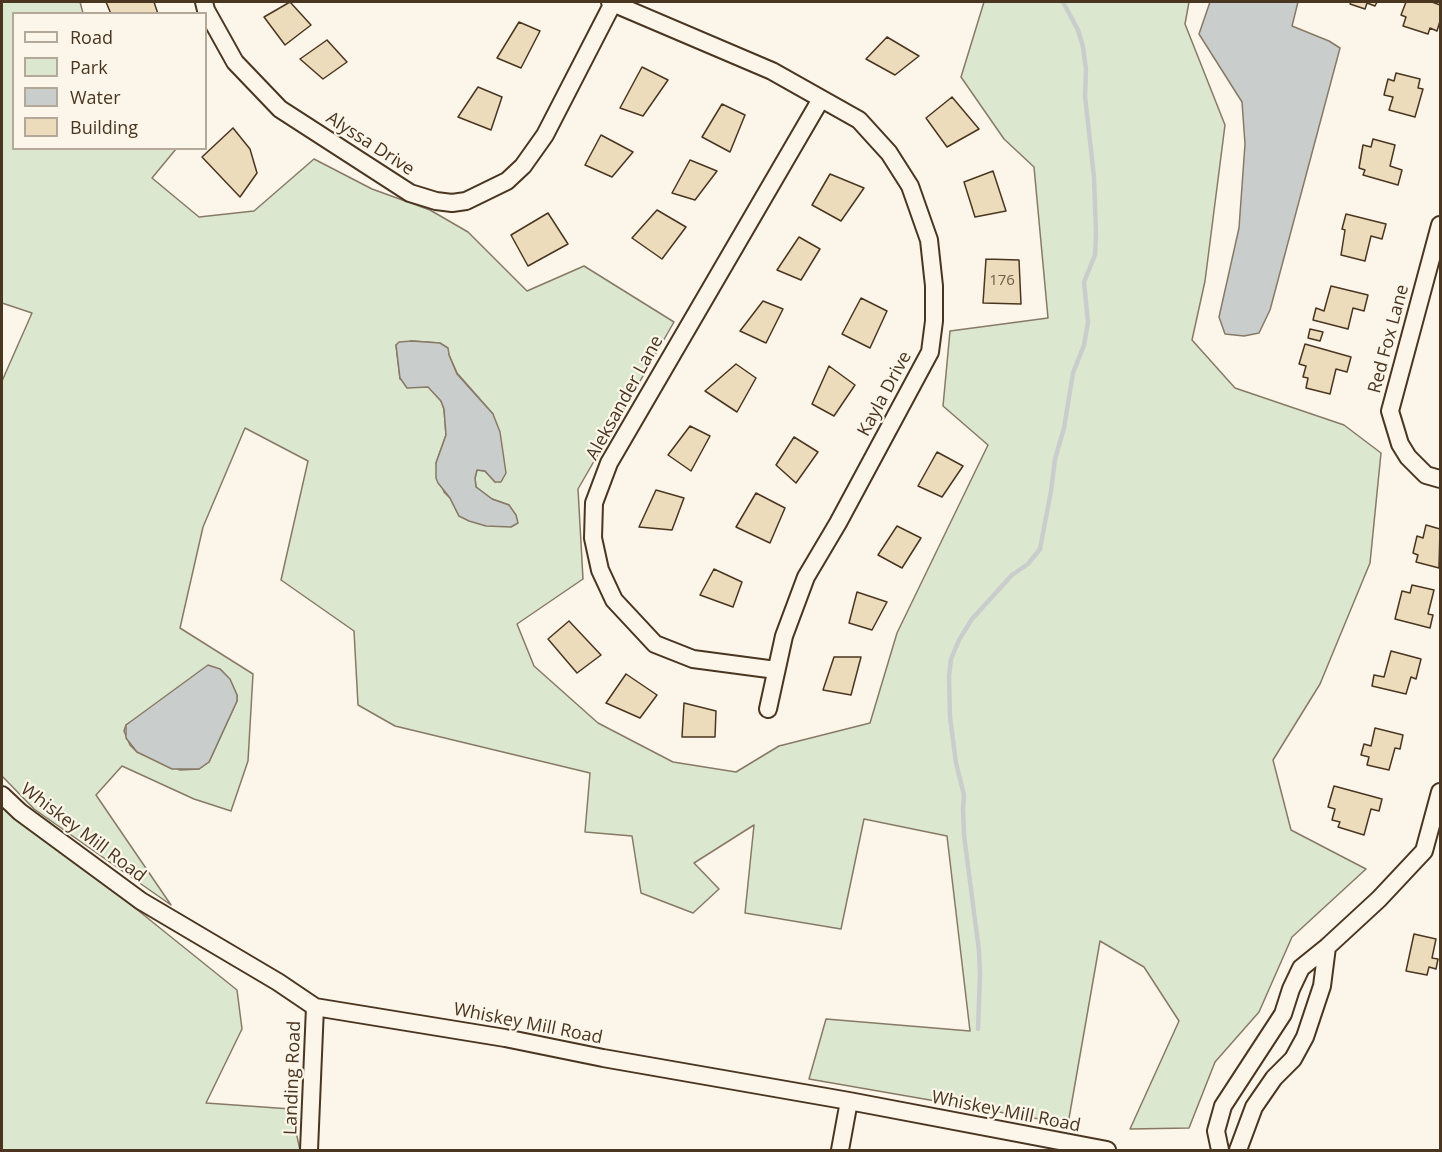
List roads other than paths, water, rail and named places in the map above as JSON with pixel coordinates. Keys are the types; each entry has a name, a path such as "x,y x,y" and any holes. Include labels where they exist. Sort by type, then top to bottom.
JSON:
{"street":[{"name":"Alyssa Drive","path":"204,2 206,10 235,62 280,109 410,193 452,203 466,201 507,181 523,166 544,135 611,2"},
{"name":"Kayla Drive","path":"611,2 772,71 859,120 889,153 910,186 930,240 934,286 934,321 930,352 838,523 806,577 784,636 768,709"},
{"name":"Aleksander Lane","path":"776,670 693,659 655,644 614,600 600,570 593,538 594,503 609,463 821,99"},
{"name":"Red Fox Lane","path":"1440,225 1390,411 1400,444 1408,457 1425,475 1440,479"},
{"path":"1220,1150 1216,1131 1223,1106 1283,1014 1301,968 1379,899 1424,851 1440,792"},
{"name":"Whiskey Mill Road","path":"2,795 21,812 141,901 278,982 315,1007 505,1038 1107,1150"},
{"path":"1239,1150 1254,1107 1274,1078 1293,1059 1305,1037 1322,986 1327,947"},
{"name":"Landing Road","path":"309,1150 315,1007"},
{"path":"840,1150 849,1101"}],"water":[{"path":"1210,2 1298,2 1292,26 1340,48 1270,310 1259,333 1244,336 1225,334 1219,317 1239,228 1245,144 1242,102 1199,34"},
{"path":"399,342 440,343 448,348 457,374 493,414 500,432 506,473 501,482 495,482 485,471 477,470 476,487 492,499 509,505 518,523 511,527 486,526 459,516 450,498 438,483 436,463 446,435 444,409 441,401 428,387 407,388 400,378 396,345"},
{"path":"208,665 220,669 230,679 237,695 237,701 209,762 199,769 172,769 137,752 126,738 126,725"}],"waterway":[{"path":"978,1029 979,951 964,835 964,795 956,763 950,717 949,676 951,659 972,619 1012,575 1028,564 1040,549 1055,459 1064,428 1073,373 1084,345 1088,322 1084,282 1095,255 1096,234 1094,177 1085,96 1086,70 1078,30 1063,2"}]}
